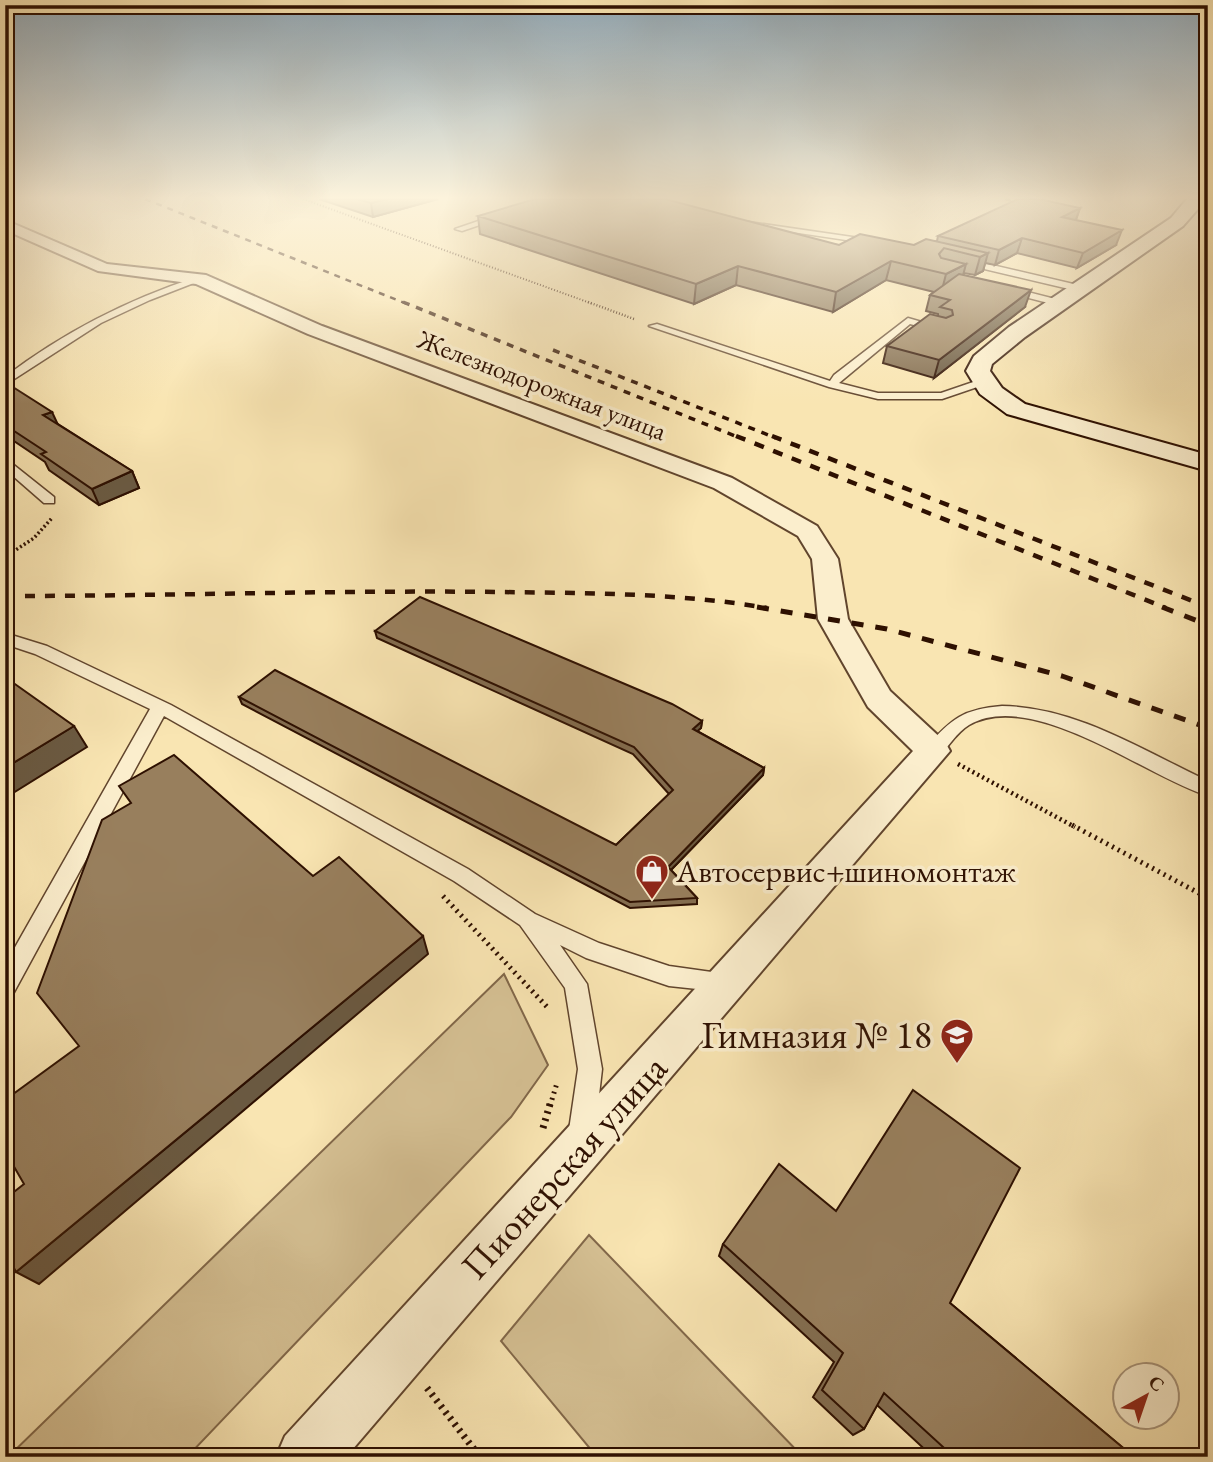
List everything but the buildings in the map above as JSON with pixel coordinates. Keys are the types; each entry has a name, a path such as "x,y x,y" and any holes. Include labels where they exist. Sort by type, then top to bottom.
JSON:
{"street":[{"name":"Железнодорожная улица","path":"102,267 200,279 315,330 723,483 808,531 825,559 833,620 879,699 933,751"},
{"path":"1113,267 1017,332 982,361 978,371 982,382 993,394 1016,409 1208,463"},
{"name":"Пионерская улица","path":"306,1457 559,1144 727,982 933,751"}],"lane":[{"path":"989,267 1082,289"},
{"path":"5,382 44,351 103,316 158,292 200,279"},
{"path":"1004,289 1060,303"},
{"path":"833,386 838,377 908,321 942,329"},
{"path":"654,326 833,386 878,396 942,397 982,382"},
{"path":"5,463 49,500"},
{"path":"5,638 41,650 160,707 461,875 527,919 594,951 669,976 727,982"},
{"path":"5,987 160,707"},
{"path":"933,751 964,720 1000,711 1043,715 1079,727 1208,789"},
{"path":"527,919 576,984 590,1069 559,1144"}],"path":[{"path":"492,267 654,326"},
{"path":"5,557 34,538 52,521 49,500"},
{"path":"933,751 1208,898"},
{"path":"436,889 549,1007 551,1019"},
{"path":"558,1080 559,1144"},
{"path":"424,1385 480,1457"}],"shaded area":[{"path":"504,974 548,1065 511,1117 187,1457 8,1457"},
{"path":"589,1235 803,1457 597,1457 501,1341"}],"railway":[{"path":"315,267 407,304"},
{"path":"403,302 740,438"},
{"path":"553,350 776,438"},
{"path":"736,436 1166,608"},
{"path":"772,436 1208,607"},
{"path":"5,596 565,593 701,599 767,608"},
{"path":"757,607 887,629 1062,676 1208,728"},
{"path":"1162,607 1208,625"}],"place":[{"name":"Автосервис+шиномонтаж","path":"652,901"},
{"name":"Гимназия № 18","path":"957,1065"}]}
